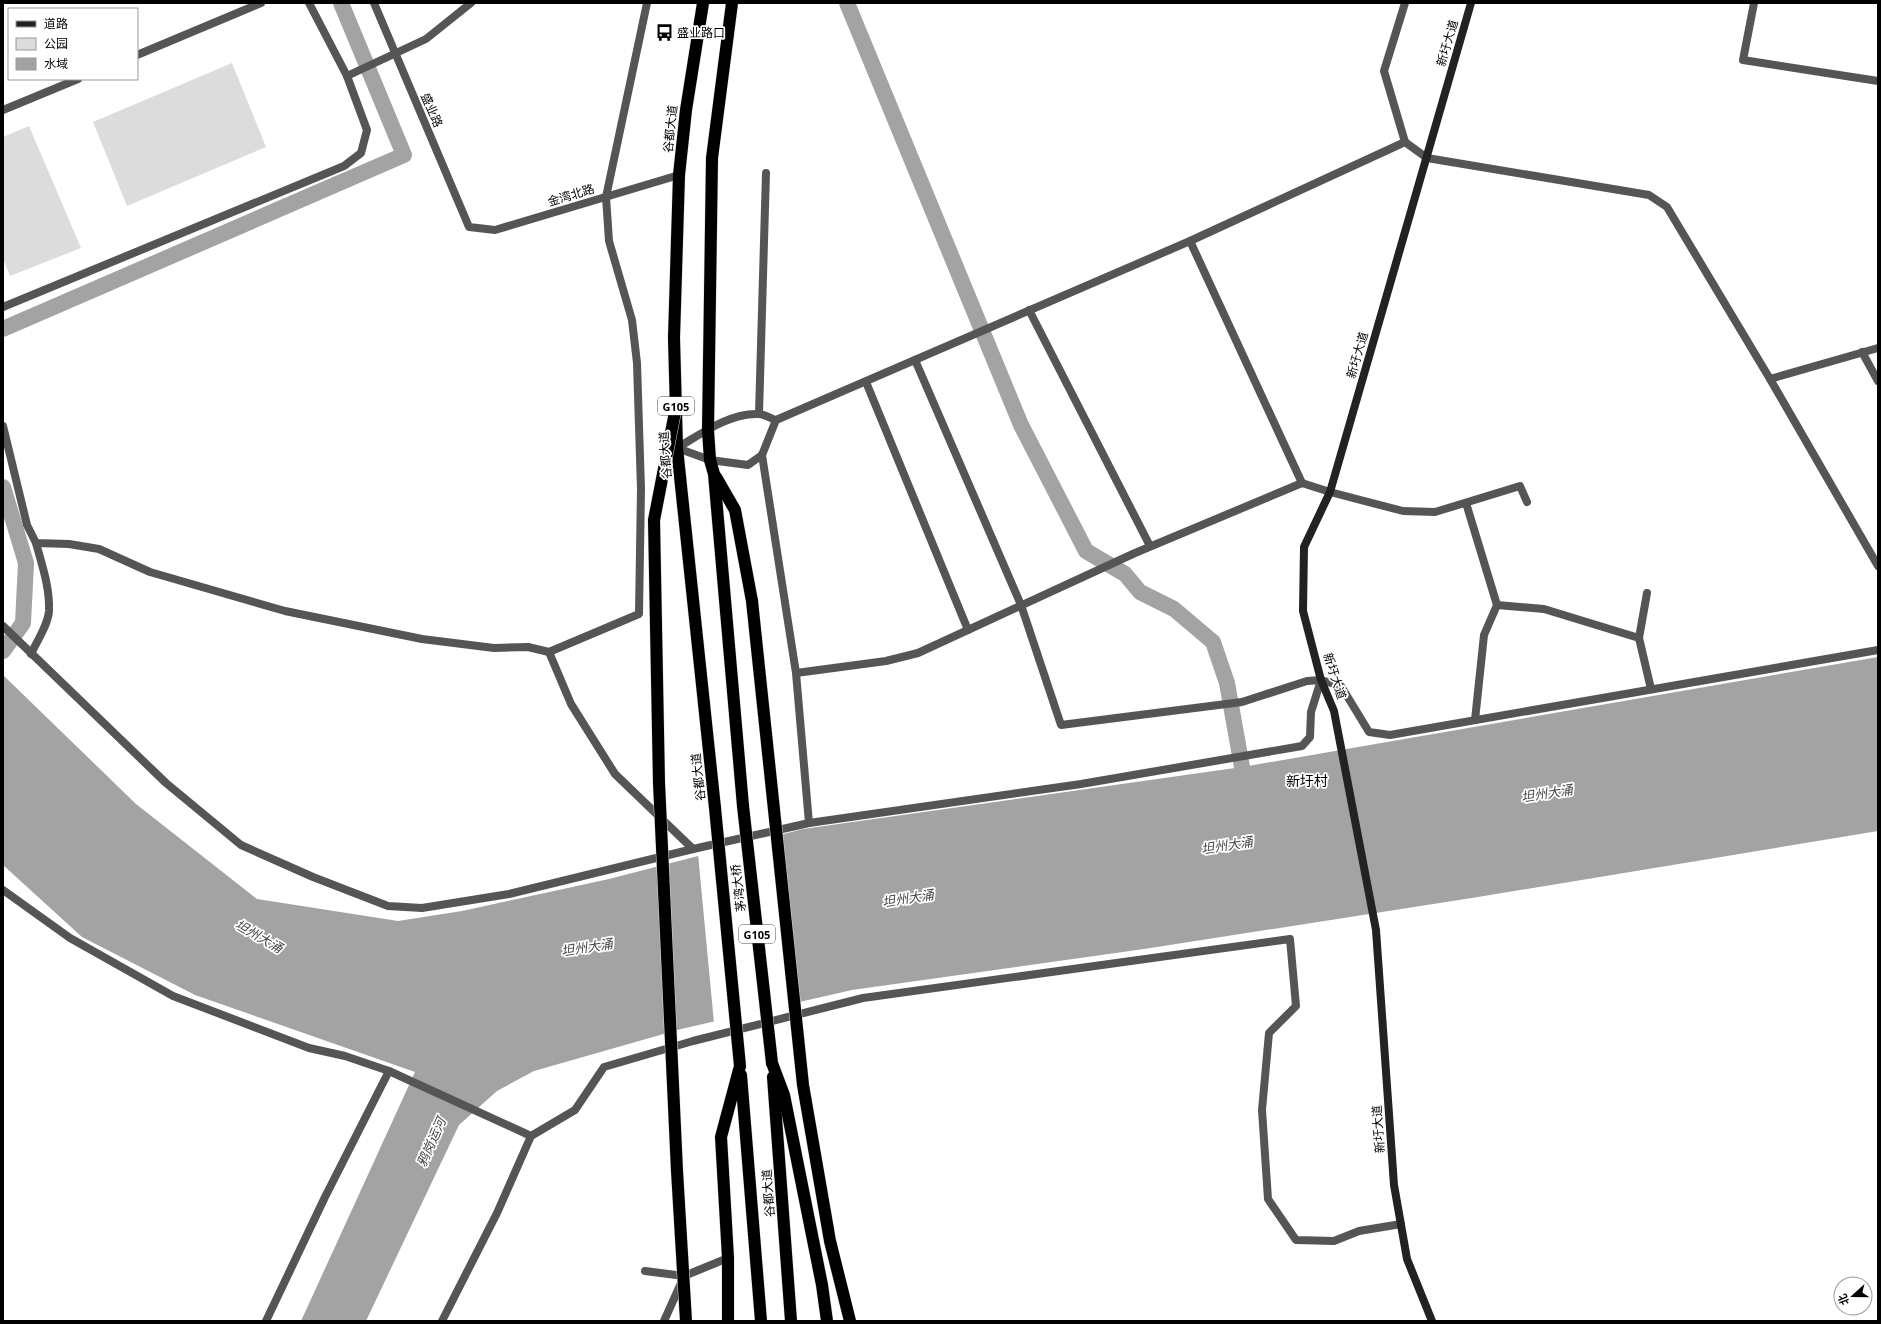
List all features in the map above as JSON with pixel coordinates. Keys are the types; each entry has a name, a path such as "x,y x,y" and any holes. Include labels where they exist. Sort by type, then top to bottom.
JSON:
{"highway":[{"name":"谷都大道","path":"703,3 686,110 679,175 674,338 677,448 715,808"},
{"name":"G105","path":"714,474 710,460 708,430 712,158 732,3"},
{"path":"676,407 654,520 659,783 677,1171 686,1321"},
{"path":"714,474 735,510 752,601 803,1086 830,1241 850,1321"},
{"name":"茅湾大桥","path":"714,474 743,806 772,1063"},
{"name":"茅湾大桥","path":"715,808 740,1066"},
{"name":"谷都大道","path":"772,1063 791,1321"},
{"path":"772,1063 784,1095 822,1286 827,1321"},
{"name":"谷都大道","path":"740,1066 761,1321"},
{"path":"728,1321 728,1258 721,1137 740,1066"}],"street":[{"path":"138,55 261,3"},
{"path":"3,307 344,166 360,153 367,130 347,76 309,3"},
{"name":"盛业路","path":"374,3 469,227"},
{"path":"347,76 396,55 426,39 471,3"},
{"path":"36,543 69,544 99,549 150,572 292,612 422,639 494,648 528,647 549,652 639,614 641,489 637,362 632,320 609,241 606,197 647,3"},
{"path":"1405,3 1384,71 1405,142 1427,158 1649,195 1667,207 1770,379 1878,566"},
{"name":"新圩大道","path":"1432,1321 1407,1259 1394,1185 1376,930 1334,711 1321,680 1303,611 1304,547 1330,492 1471,3"},
{"path":"1754,3 1743,60 1878,82"},
{"path":"3,110 76,80"},
{"path":"677,448 708,430 736,417 759,414 776,420 1190,240 1405,142"},
{"path":"759,414 766,173"},
{"name":"金湾北路","path":"469,227 496,230 679,175"},
{"path":"1190,240 1302,483"},
{"path":"1029,310 1150,546"},
{"path":"1770,379 1878,348"},
{"path":"1862,352 1878,381"},
{"path":"915,360 1021,606 1061,725 1242,702 1307,681 1321,680 1341,686 1369,732 1390,735 1878,650"},
{"path":"866,382 968,630"},
{"path":"677,448 710,460 748,465 762,454 776,420"},
{"path":"3,426 27,525 36,543 46,581 49,612 31,654"},
{"path":"762,454 796,673 809,823"},
{"path":"796,673 886,661 918,653 1150,546 1302,483 1403,512 1435,512 1520,486 1527,502"},
{"path":"1466,503 1497,605 1484,635 1475,720"},
{"path":"1647,593 1639,638 1651,690"},
{"path":"1497,605 1544,609 1639,638"},
{"path":"3,626 166,783 241,845 313,877 388,906 422,908 509,894 809,823 1081,784 1302,746 1310,737 1310,712 1321,680"},
{"path":"549,652 571,704 615,774 694,849"},
{"path":"3,890 70,938 173,996 309,1048 345,1056 389,1071 531,1136"},
{"path":"442,1321 497,1214 531,1136 575,1110 604,1067 693,1041 863,998 1290,939 1296,1006 1269,1033 1262,1110 1268,1198 1296,1240 1334,1241 1359,1231 1401,1224"},
{"path":"266,1321 325,1197 389,1071"},
{"path":"645,1271 684,1276 728,1258"},
{"path":"664,1321 684,1276"}],"green space":[{"path":"232,63 266,147 127,206 93,122"},
{"path":"29,126 81,248 10,276 3,258 3,137"}],"water":[{"path":"1878,657 1878,831 1478,897 1144,949 852,990 681,1029 534,1071 497,1091 459,1125 366,1321 301,1321 415,1072 195,995 82,937 3,865 3,675 136,804 257,899 398,921 462,911 609,879 803,829 1242,767"}],"pier":[{"path":"774,834 790,1006 714,1023 698,854"}],"waterway":[{"path":"3,329 404,155 341,3"},
{"path":"847,3 1021,425 1086,551 1125,574 1140,592 1174,609 1213,642 1227,683 1242,767"},
{"path":"3,487 26,563 23,623 3,651"}],"place":[{"name":"盛业路口","path":"664,32"}],"district":[{"name":"新圩村","path":"1307,780"}],"water label":[{"name":"坦州大涌","path":"1547,793"},
{"name":"坦州大涌","path":"1227,845"},
{"name":"坦州大涌","path":"908,898"},
{"name":"坦州大涌","path":"259,936"},
{"name":"坦州大涌","path":"587,947"},
{"name":"鸦岗运河","path":"431,1142"}]}
